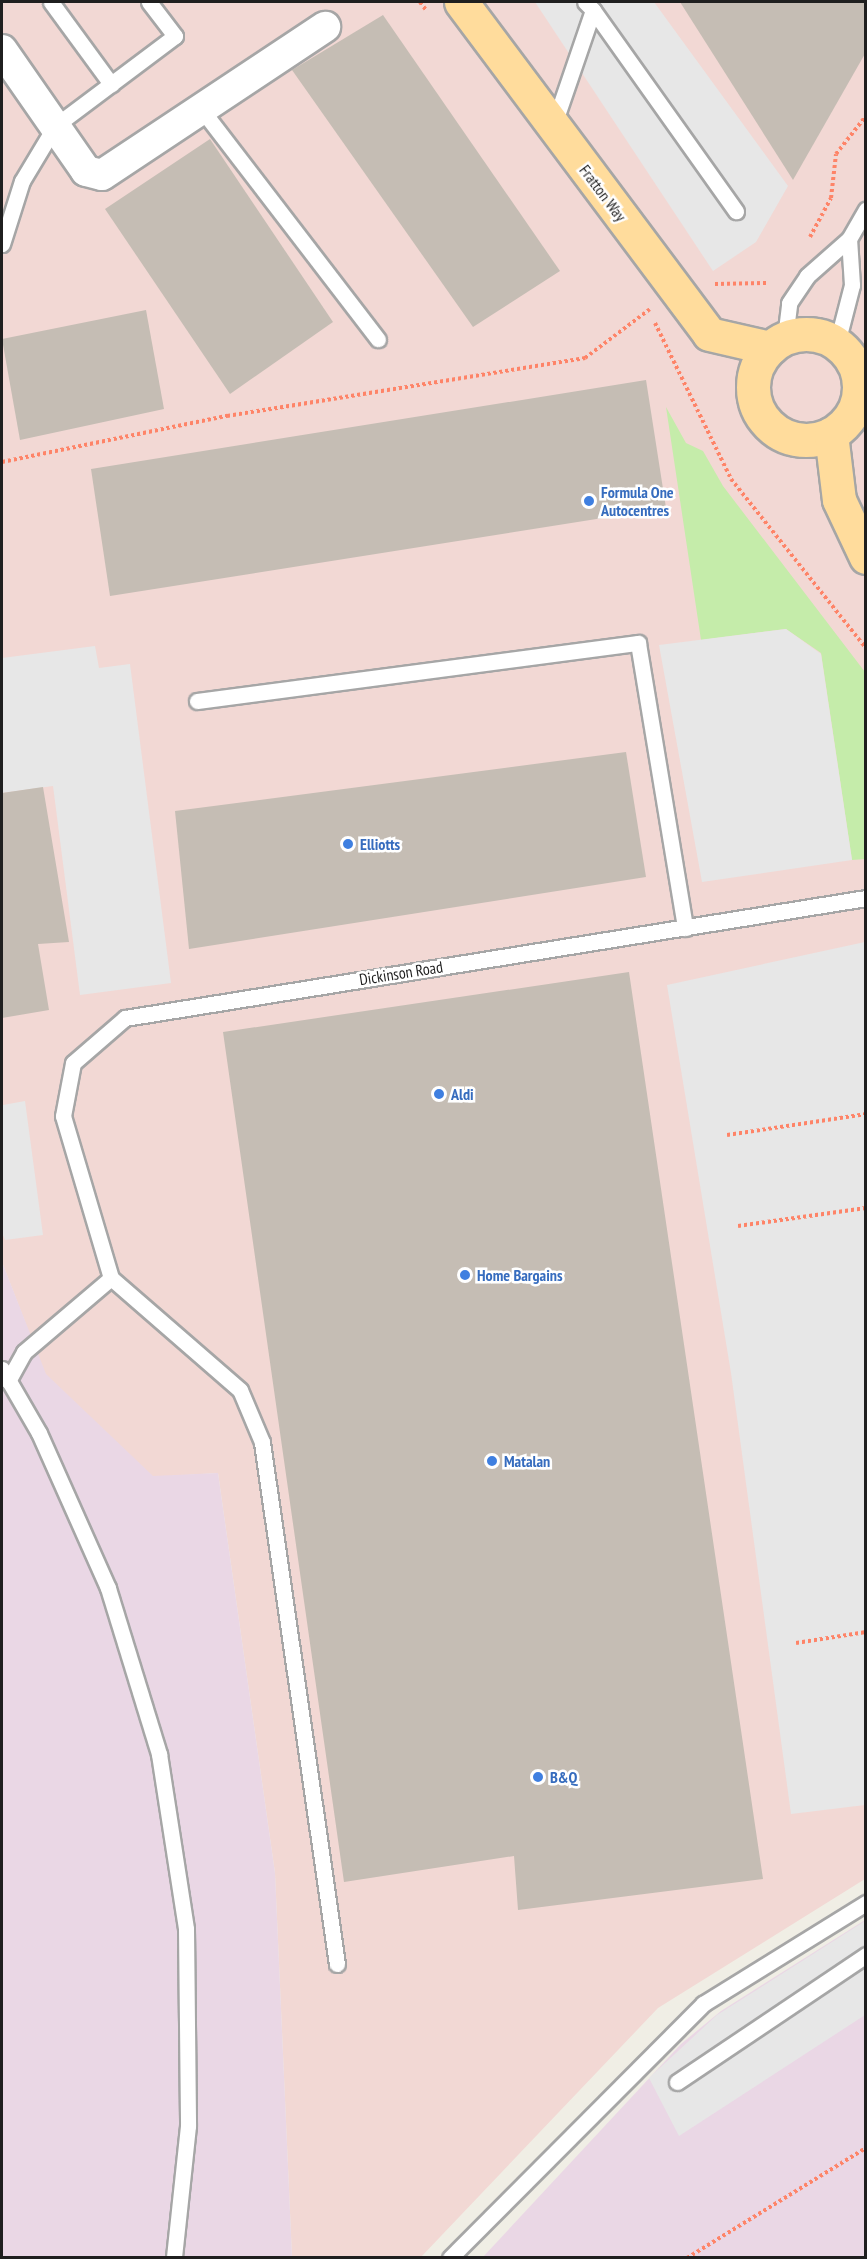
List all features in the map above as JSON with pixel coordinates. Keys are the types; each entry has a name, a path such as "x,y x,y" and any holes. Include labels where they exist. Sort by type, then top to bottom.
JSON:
{"main road":[{"name":"Fratton Way","path":"461,2 710,334 777,343 818,334 837,344"},
{"path":"777,343 753,377 758,410 782,434 806,439 831,434 845,423 859,390 849,356 837,344"},
{"path":"831,434 838,500 866,557"}],"street":[{"path":"2,50 86,171 102,175 325,27"}],"lane":[{"path":"51,2 111,84"},
{"path":"2,244 22,181 55,126 174,36 149,2"},
{"path":"553,127 589,6"},
{"path":"589,6 736,211"},
{"path":"202,110 378,339"},
{"path":"777,343 789,303 807,276 849,239 866,209"},
{"path":"837,344 852,285 849,239"},
{"path":"196,701 638,642 685,928"},
{"name":"Dickinson Road","path":"111,1278 63,1116 73,1063 125,1018 866,898"},
{"path":"174,2258 188,2126 186,1929 159,1754 108,1588 39,1433 5,1375 24,1352 111,1278 240,1390 262,1442 337,1964"},
{"path":"450,2258 703,2004 866,1902"},
{"path":"677,2082 866,1955"}],"path":[{"path":"807,242 831,198 836,154 866,116"},
{"path":"706,280 726,288 768,284 776,276"},
{"path":"2,462 227,416 585,358 649,309 731,479 866,648"},
{"path":"727,1135 866,1114"},
{"path":"738,1226 866,1208"},
{"path":"796,1643 866,1632"},
{"path":"687,2258 866,2148"}],"shaded area":[{"path":"2,2 865,2 865,1879 658,2008 421,2257 292,2257 275,1873 218,1473 153,1477 45,1374 2,1262"},
{"path":"535,2 654,2 788,186 756,242 713,271"},
{"path":"786,629 821,654 852,860 702,882 659,645"},
{"path":"95,646 99,668 130,664 171,983 80,995 53,786 2,793 2,658"},
{"path":"865,942 865,1805 791,1814 731,1373 667,985"},
{"path":"2,1096 3,1105 25,1101 43,1235 5,1240 2,1233"},
{"path":"2,1262 46,1374 153,1476 218,1473 275,1873 292,2257 2,2257"},
{"path":"865,1920 865,2257 482,2258 681,2044 721,2011"},
{"path":"865,1921 865,2015 679,2136 649,2078 717,2015"}],"green space":[{"path":"666,407 686,443 703,451 723,486 865,672 865,859 852,860 821,653 786,629 701,640"}],"building":[{"path":"680,2 866,2 866,52 793,180"},
{"path":"383,15 560,271 473,327 292,70"},
{"path":"210,139 333,322 230,394 105,209"},
{"path":"146,310 164,409 20,440 2,339"},
{"path":"646,380 666,508 110,596 91,469"},
{"path":"626,752 646,877 189,949 175,811"},
{"path":"43,787 69,942 38,944 49,1010 2,1018 2,793"},
{"path":"629,972 763,1879 518,1910 514,1856 344,1882 223,1032"}],"place":[{"name":"Formula One Autocentres","path":"589,501"},
{"name":"Elliotts","path":"348,844"},
{"name":"Aldi","path":"439,1094"},
{"name":"Home Bargains","path":"465,1275"},
{"name":"Matalan","path":"492,1461"},
{"name":"B&Q","path":"538,1777"}]}
